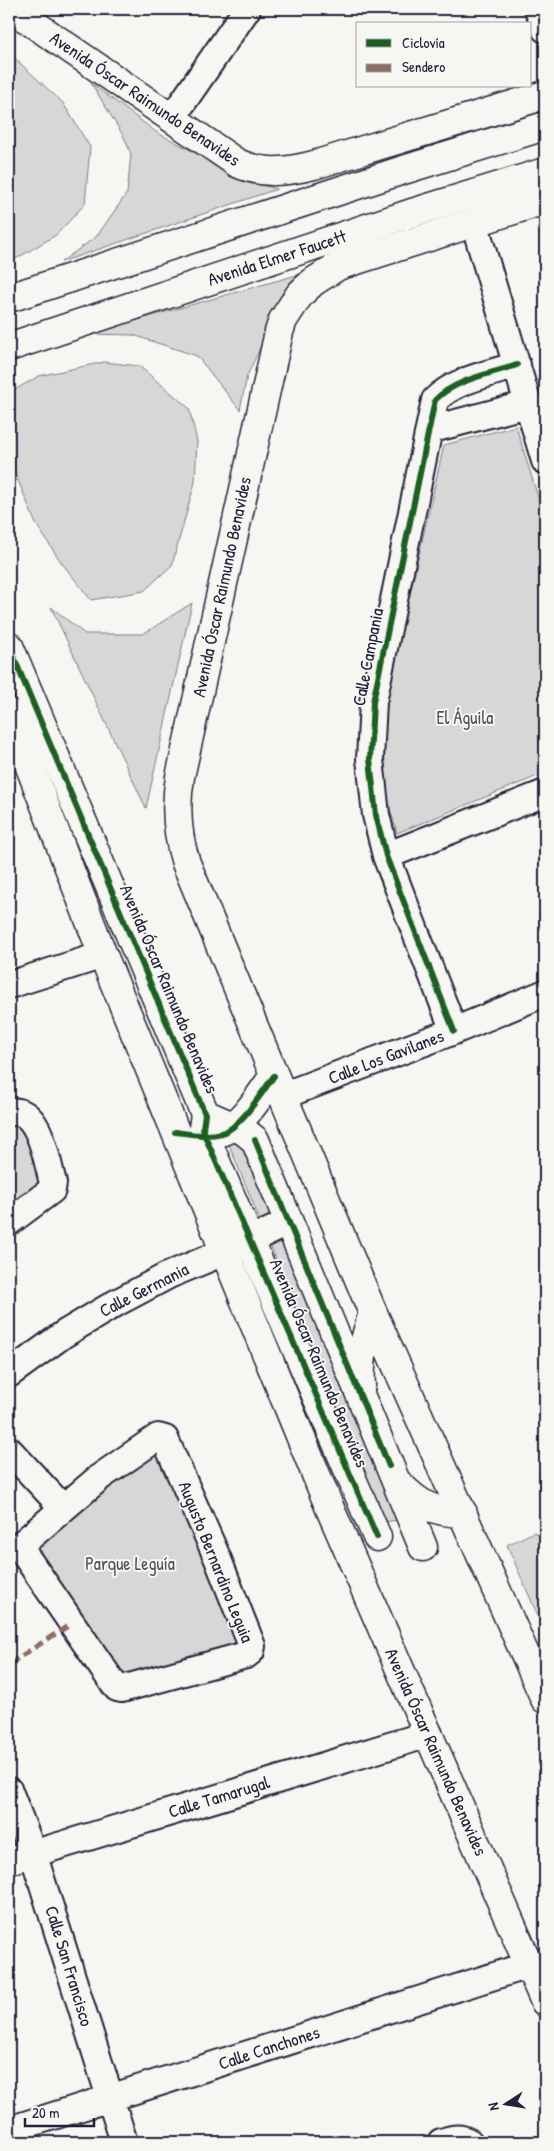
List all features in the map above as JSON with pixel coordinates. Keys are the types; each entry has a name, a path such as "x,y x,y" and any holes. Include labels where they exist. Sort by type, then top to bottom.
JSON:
{"main road":[{"name":"Avenida Óscar Raimundo Benavides","path":"12,9 237,163 251,169 266,172 287,171 314,165 545,95"},
{"path":"9,298 387,175 545,126"},
{"name":"Avenida Elmer Faucett","path":"9,347 403,216 545,172"},
{"name":"Avenida Elmer Faucett","path":"279,332 283,320 300,294 313,282 338,266 545,200"},
{"name":"Avenida Óscar Raimundo Benavides","path":"279,332 180,777 177,816 181,844 186,863 373,1313 545,1699"},
{"name":"Avenida Óscar Raimundo Benavides","path":"9,646 205,1125 250,1241 377,1537"},
{"name":"Avenida Óscar Raimundo Benavides","path":"9,712 16,748 331,1511 545,2002"},
{"path":"175,1132 205,1125 244,1134 278,1086"},
{"name":"Avenida Óscar Raimundo Benavides","path":"244,1134 288,1222 423,1547"},
{"path":"362,1397 360,1370 362,1344 373,1313"},
{"path":"275,1374 324,1415"},
{"path":"389,1466 399,1483 413,1498 431,1508 444,1512 463,1513"}],"street":[{"path":"172,118 247,9"},
{"path":"538,9 545,29"},
{"path":"474,222 545,461"},
{"name":"Calle Campania","path":"454,1031 386,856 376,815 370,759 373,702 435,400 444,391 470,380 517,365"},
{"path":"430,430 528,404"},
{"path":"386,856 545,793"},
{"path":"9,985 103,955"},
{"name":"Calle Los Gavilanes","path":"278,1086 454,1031 545,993"},
{"path":"9,1113 16,1111 28,1115 36,1125 53,1183 52,1190 9,1222"},
{"name":"Calle Germania","path":"9,1374 64,1334 116,1303 169,1275 250,1241 288,1222"},
{"name":"Augusto Bernardino Leguia","path":"158,1437 165,1439 217,1557 252,1646 251,1651 246,1655 236,1658 122,1689 117,1688 23,1552 24,1542 63,1508 100,1477 158,1437"},
{"path":"9,1450 63,1508"},
{"name":"Calle Tamarugal","path":"9,1861 429,1734"},
{"name":"Calle San Francisco","path":"9,1791 33,1853 124,2142"},
{"name":"Calle Canchones","path":"9,2130 529,1965"},
{"path":"441,2142 462,2138 469,2142"}],"green space":[{"path":"9,53 63,103 90,147 85,204 56,235 9,263"},
{"path":"91,83 156,132 249,181 277,189 61,262 97,236 127,193 131,154 124,137"},
{"path":"311,271 281,303 247,376 240,410 197,356 133,335 88,334"},
{"path":"104,362 139,366 189,408 197,441 195,482 172,565 144,591 91,600 61,562 36,524 9,458 9,393 39,376"},
{"name":"El Águila","path":"516,426 545,520 545,773 397,833 387,798 380,743 386,699 444,445"},
{"path":"192,603 146,808 51,607 85,634 143,634"},
{"path":"9,1124 30,1129 48,1182 9,1212"},
{"path":"239,1130 398,1520 384,1522 225,1135"},
{"name":"Parque Leguía","path":"152,1449 163,1453 240,1637 236,1647 125,1680 32,1548"},
{"path":"534,1532 545,1538 545,1632 507,1545"}],"marked path":[{"path":"9,1664 71,1624"},
{"path":"441,2142 452,2139 469,2142"}],"cycle path":[{"path":"454,1031 386,856 376,815 370,759 373,702 435,400 443,393 463,382 517,365"},
{"path":"9,646 205,1114 203,1128 205,1136 377,1537"},
{"path":"175,1132 210,1135 229,1130 250,1109 274,1076"},
{"path":"255,1140 389,1466"}]}
